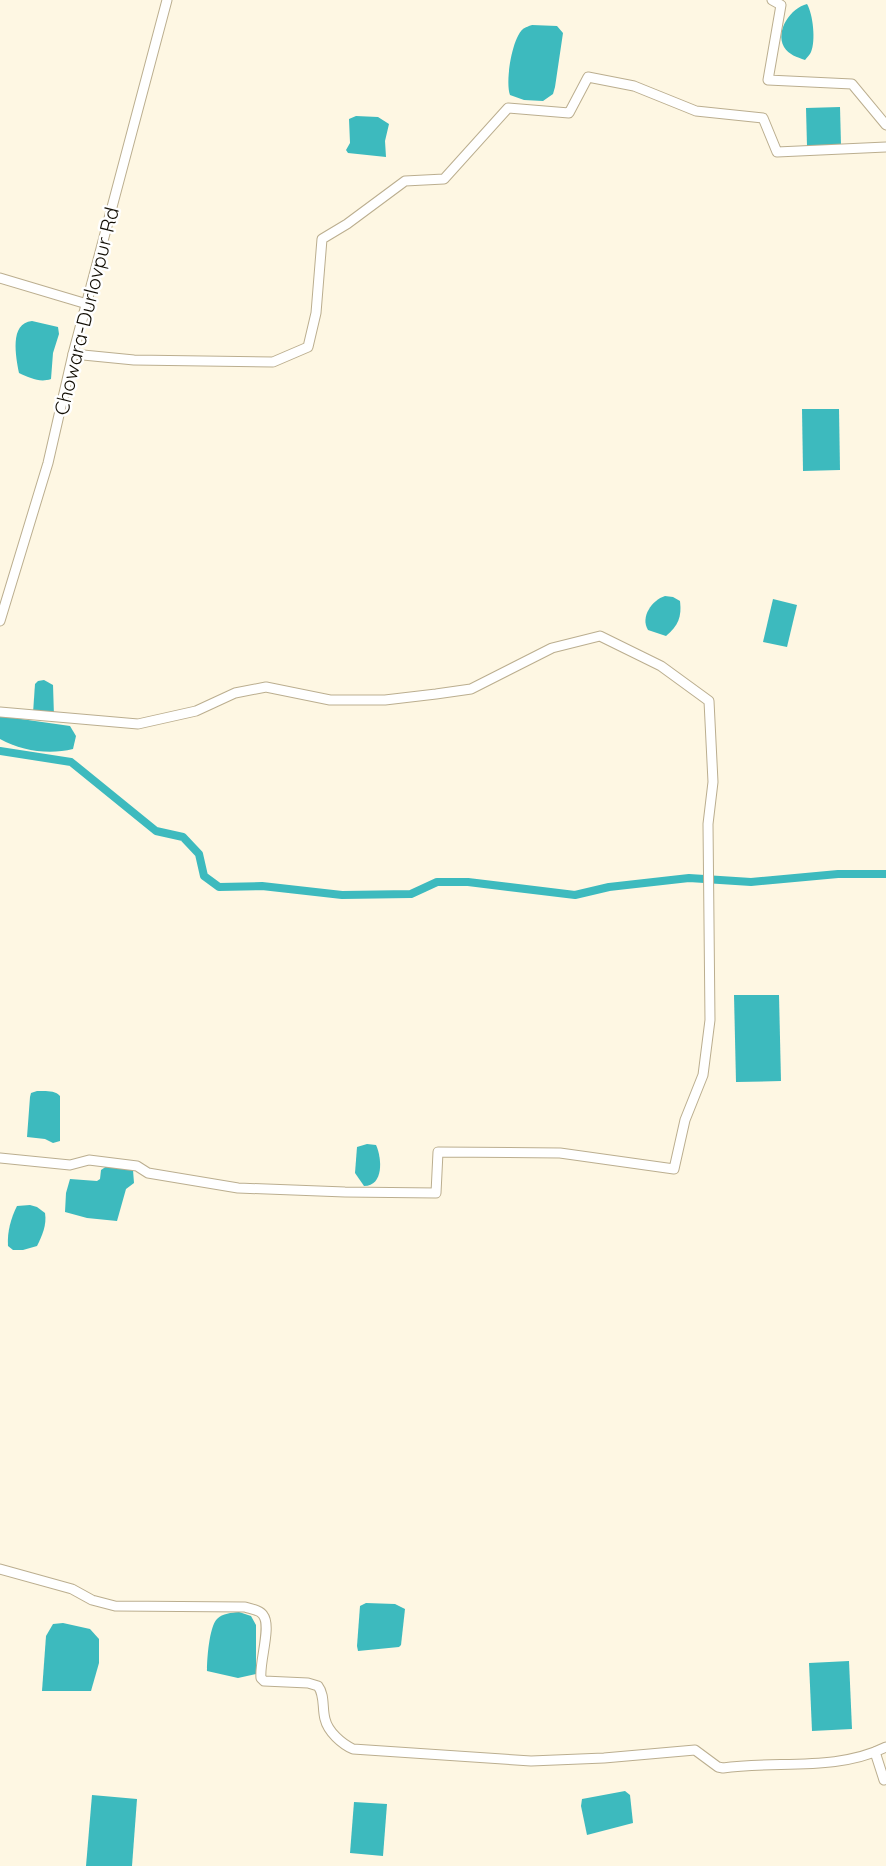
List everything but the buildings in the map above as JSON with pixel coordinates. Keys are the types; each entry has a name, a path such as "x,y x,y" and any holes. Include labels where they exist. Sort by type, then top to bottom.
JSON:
{"street":[{"name":"Chowara-Durlovpur Rd","path":"0,621 48,463 73,354 167,0"},
{"path":"772,0 781,5 768,80 852,84 886,125"},
{"path":"73,354 134,360 273,362 308,347 316,313 322,239 347,224 405,181 444,179 508,108 569,113 588,78 634,86 696,111 763,118 777,152 886,147"},
{"path":"0,278 87,304"},
{"path":"0,712 138,724 196,711 235,693 266,687 330,700 385,700 436,694 471,689 552,648 600,636 661,666 709,701 713,782 708,824 710,1020 703,1075 685,1120 674,1169 560,1153 438,1152 436,1193 345,1192 238,1188 148,1173 137,1166 89,1160 70,1165 0,1158"},
{"path":"0,1569 72,1589 92,1600 116,1606 245,1607 257,1610 263,1615 266,1624 261,1678 264,1681 308,1683 318,1686 322,1694 325,1721 342,1744 353,1749 531,1761 604,1758 694,1750 723,1768 795,1765 874,1752 886,1747"},
{"path":"874,1752 884,1780"}],"water":[{"path":"807,4 814,35 811,53 805,60 786,50 782,34 790,15"},
{"path":"532,25 557,26 563,33 553,94 543,101 524,100 510,95 509,89 510,60 516,41 523,29"},
{"path":"840,107 841,145 807,146 806,108"},
{"path":"356,116 378,117 389,124 385,141 386,157 348,153 346,150 350,143 349,119"},
{"path":"32,321 58,327 59,334 53,353 51,379 39,380 19,373 16,350 17,334 25,323"},
{"path":"802,409 839,409 840,470 803,471"},
{"path":"665,596 680,601 678,621 674,629 666,636 648,630 645,620 652,605"},
{"path":"773,599 797,605 787,647 763,642"},
{"path":"44,680 53,685 54,716 33,713 35,684"},
{"path":"0,716 70,726 76,736 73,749 45,752 8,743 0,739"},
{"path":"734,995 779,995 781,1081 736,1082"},
{"path":"53,1092 60,1096 60,1141 53,1143 45,1139 27,1137 30,1097 31,1093"},
{"path":"367,1144 376,1145 380,1170 371,1185 364,1186 355,1173 357,1147"},
{"path":"107,1166 133,1170 134,1183 126,1189 117,1221 87,1218 65,1212 66,1193 70,1179 97,1181 100,1179 101,1170"},
{"path":"30,1205 45,1213 42,1234 37,1246 13,1250 8,1246 8,1241 13,1215 17,1206"},
{"path":"366,1603 395,1604 405,1609 399,1647 358,1651 360,1606"},
{"path":"239,1612 251,1616 256,1625 256,1674 238,1678 207,1671 209,1644 214,1623 222,1616"},
{"path":"63,1623 90,1629 99,1639 99,1663 91,1691 42,1691 46,1636 53,1624"},
{"path":"849,1661 852,1729 812,1731 809,1663"},
{"path":"625,1791 630,1795 633,1823 587,1835 581,1806 582,1799"},
{"path":"92,1795 137,1799 132,1866 86,1866"},
{"path":"354,1802 387,1804 383,1856 350,1853"}],"waterway":[{"path":"0,751 71,762 156,831 183,837 199,854 204,876 219,887 262,886 342,895 411,894 437,882 468,882 575,895 609,887 689,878 751,882 838,874 886,874"}]}
